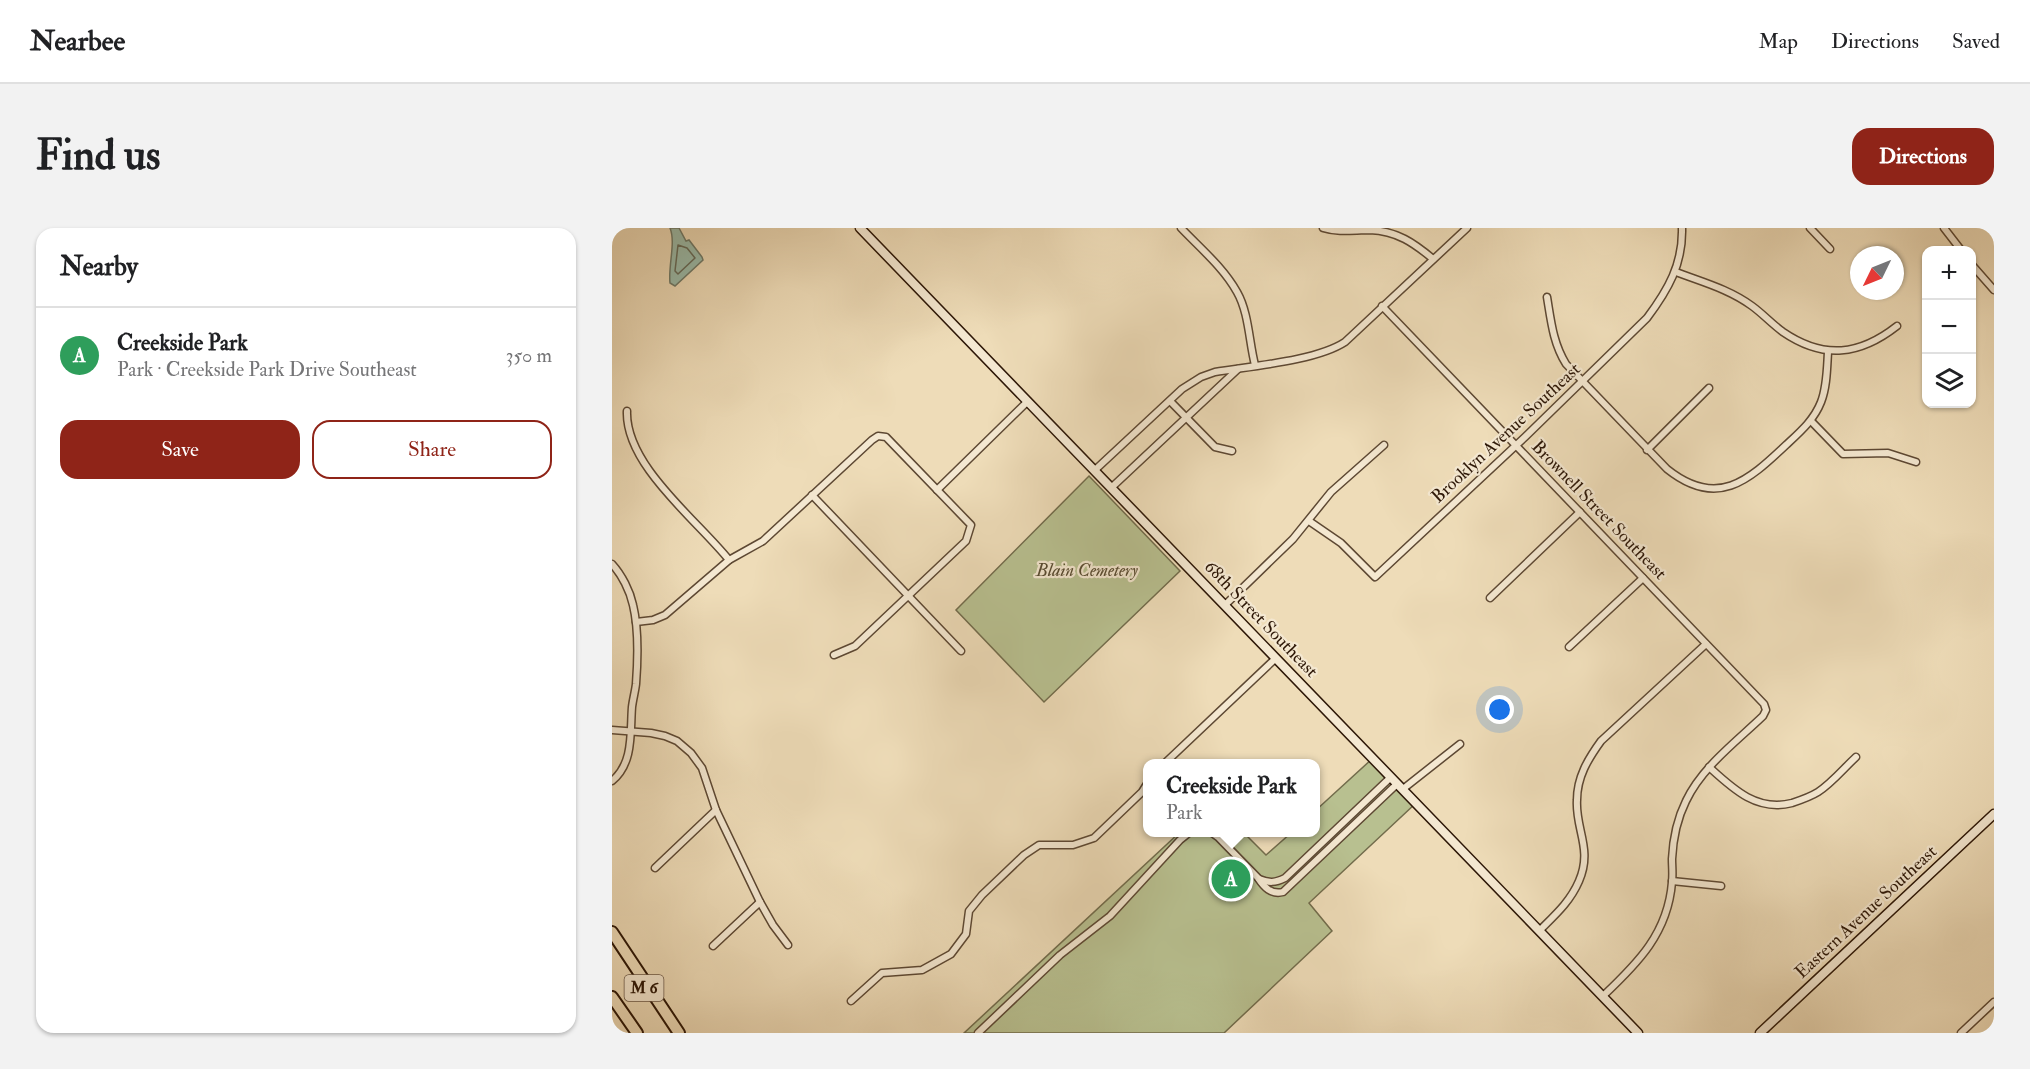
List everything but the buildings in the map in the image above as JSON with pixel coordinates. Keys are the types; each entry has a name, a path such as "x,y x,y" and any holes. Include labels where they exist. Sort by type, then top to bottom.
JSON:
{"highway":[{"path":"612,932 677,1033"},
{"name":"M 6","path":"612,943 677,1033"},
{"name":"M 6","path":"612,997 636,1033"},
{"path":"612,1002 636,1033"}],"main road":[{"name":"68th Street Southeast","path":"860,228 1638,1033"},
{"name":"Eastern Avenue Southeast","path":"1760,1033 1994,814"}],"street":[{"path":"1181,228 1225,274 1238,292 1255,365"},
{"path":"1323,228 1338,231 1369,230 1395,234 1416,244 1433,259"},
{"path":"1095,470 1182,389 1201,377 1215,372 1314,355 1334,349 1345,342 1467,228"},
{"name":"Brooklyn Avenue Southeast","path":"1309,521 1341,543 1375,577 1583,382 1647,318 1664,296 1676,272 1682,228"},
{"path":"1810,228 1830,249"},
{"path":"1944,228 1958,246"},
{"path":"1976,270 1993,287"},
{"path":"1676,272 1729,292 1751,305 1783,332 1800,342 1828,352 1863,347 1898,326"},
{"path":"1547,297 1557,350 1566,364 1647,450 1679,479 1700,487 1741,483 1754,474 1811,421 1822,401 1828,352"},
{"name":"Brownell Street Southeast","path":"1382,306 1764,704 1766,710 1763,716 1710,767"},
{"path":"1111,488 1239,368"},
{"path":"1647,450 1709,388"},
{"path":"1170,400 1215,447 1232,451"},
{"path":"937,490 1028,401"},
{"path":"627,411 627,422 639,455 652,476 729,560"},
{"path":"1811,421 1843,454 1888,453 1916,462"},
{"path":"636,622 653,620 665,615 729,560 763,541 878,436 886,437 971,525 966,541 855,646 834,655"},
{"path":"1225,605 1277,556 1309,521 1331,492 1384,445"},
{"path":"812,495 961,651"},
{"path":"1490,598 1580,512"},
{"path":"612,564 626,584 633,602 636,622 636,685 632,705 632,732 626,760 618,776 612,781"},
{"path":"1569,647 1643,578"},
{"path":"1539,931 1569,901 1583,870 1585,857 1583,837 1576,802 1581,776 1590,757 1601,741 1706,644"},
{"path":"1169,759 1276,658"},
{"path":"612,730 665,736 677,741 691,753 702,768 716,810 760,902 788,945"},
{"path":"1218,837 1268,890 1283,892 1400,786 1460,744"},
{"path":"1603,996 1641,960 1651,945 1667,911 1678,821 1690,793 1710,767 1731,787 1752,800 1763,804 1784,805 1819,792 1856,757"},
{"path":"1258,878 1276,882 1285,878 1391,777"},
{"path":"851,1001 882,973 922,970 951,954 966,934 969,911 1024,855 1040,845 1073,845 1094,838 1143,790"},
{"path":"655,868 716,810"},
{"path":"978,1033 1060,955 1110,916 1184,837"},
{"path":"1672,881 1721,886"},
{"path":"713,946 760,902"},
{"path":"1961,1033 1994,1002"}],"green space":[{"name":"Blain Cemetery","path":"1089,476 1180,571 1044,702 956,610"},
{"path":"1373,758 1416,803 1309,903 1332,931 1224,1033 964,1033 1175,837 1248,837 1266,855 1286,837 1320,837 1320,806"}],"water":[{"path":"670,228 679,228 686,241 689,240 703,260 675,286 670,283 672,234"}],"place":[{"name":"Creekside Park","path":"1231,879"}]}
